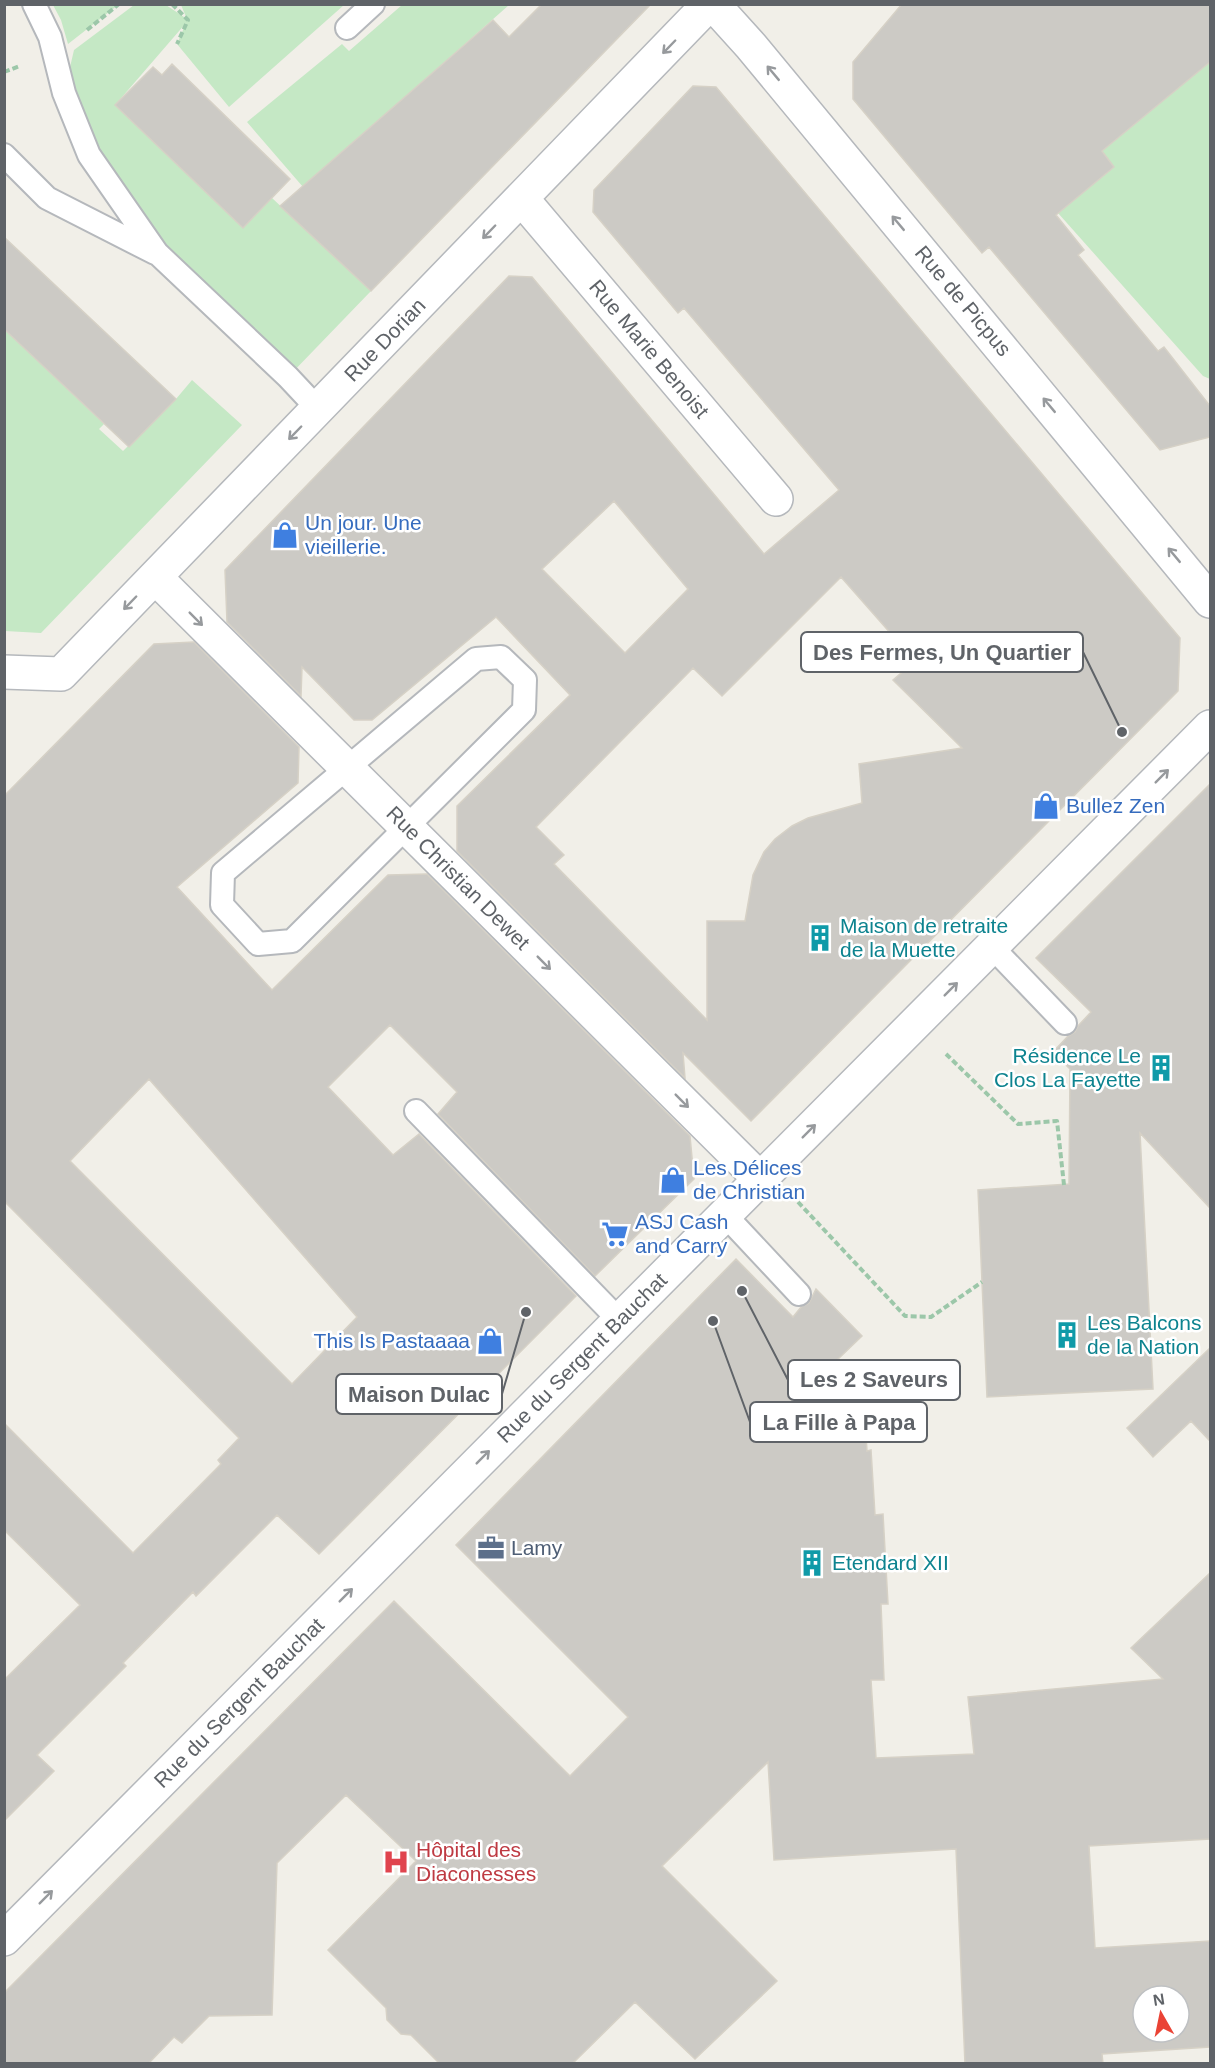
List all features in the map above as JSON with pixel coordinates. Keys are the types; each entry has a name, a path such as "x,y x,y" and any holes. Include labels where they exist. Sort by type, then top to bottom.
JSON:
{"street":[{"name":"Rue Dorian","path":"4,672 61,674 711,4"},
{"name":"Rue de Picpus","path":"711,4 782,82 1210,601"},
{"name":"Rue Marie Benoist","path":"522,199 776,499"},
{"name":"Rue Christian Dewet","path":"155,577 761,1179"},
{"name":"Rue du Sergent Bauchat","path":"4,1939 619,1320 726,1216 1210,727"}],"lane":[{"path":"34,4 50,37 64,93 89,155 156,253 288,377 318,409"},
{"path":"347,28 373,4"},
{"path":"4,155 47,198 156,253"},
{"path":"501,657 525,680 524,710 292,941 258,944 222,905 223,873 347,768 476,659 501,657"},
{"path":"992,947 1065,1023"},
{"path":"416,1111 619,1320"},
{"path":"726,1216 799,1294"}],"path":[{"path":"172,4 188,20 177,44"},
{"path":"944,1052 1018,1124 1057,1121 1064,1185"},
{"path":"796,1200 905,1316 931,1317 982,1282"}],"green space":[{"path":"53,5 118,5 68,44 61,20"},
{"path":"134,5 166,5 187,19 181,5 344,5 229,107 177,44 186,23 116,104 243,228 272,198 371,291 288,377 157,253 64,93 74,50"},
{"path":"402,5 509,5 303,187 247,122 342,44 349,51"},
{"path":"1210,61 1210,379 1203,376 1058,213 1114,167 1102,151"},
{"path":"4,329 104,424 99,429 123,451 192,380 242,425 41,633 5,631"}],"building":[{"path":"542,4 651,4 371,291 280,206 493,20 509,37"},
{"path":"902,4 1210,4 1210,62 1102,151 1114,167 1056,215 1084,250 1078,255 1158,351 1164,347 1210,406 1210,437 1160,450 989,247 982,253 853,99 853,62"},
{"path":"172,64 290,179 243,228 115,105 153,67 162,75"},
{"path":"693,86 716,87 1180,638 1178,691 751,1121 683,1053 685,1078 457,851 457,806 570,695 496,617 372,720 354,720 302,667 301,696 227,622 225,570 509,276 532,277 764,554 839,490 684,308 678,313 593,212 594,190","holes":["614,501 688,589 625,653 542,569","841,577 915,661 893,680 962,748 859,764 862,803 808,818 792,826 775,839 764,852 753,875 745,921 707,921 707,1020 554,864 564,855 536,827 693,668 722,696"]},
{"path":"4,237 176,399 129,447 4,329"},
{"path":"194,642 299,747 298,783 177,887 272,990 388,875 427,874 690,1136 694,1179 595,1276 438,1114 457,1092 390,1025 328,1087 393,1155 419,1134 576,1296 319,1554 277,1515 196,1596 193,1592 123,1663 126,1666 37,1755 54,1771 4,1821 4,1680 80,1605 4,1530 4,1423 133,1553 221,1464 218,1460 239,1438 4,1201 4,796 154,644","holes":["149,1079 357,1317 292,1384 70,1161"]},
{"path":"1210,784 1210,1208 1140,1133 1153,1389 987,1397 978,1190 1069,1184 1070,1069 1053,1052 1075,1032 1091,1012 1036,958"},
{"path":"736,1259 793,1317 801,1307 809,1303 816,1289 862,1336 786,1409 864,1404 867,1451 871,1450 875,1515 883,1514 888,1604 881,1604 884,1680 871,1680 876,1758 974,1754 968,1697 1163,1679 1131,1648 1210,1573 1210,1839 1089,1846 1095,1948 1210,1941 1210,2047 1102,2054 1103,2064 965,2064 956,1849 774,1860 768,1762 662,1866 777,1981 695,2059 635,2002 572,2064 440,2064 411,2035 401,2034 387,2020 386,2008 328,1950 416,1861 346,1795 277,1863 272,2015 209,2016 182,2043 174,2037 148,2064 4,2064 4,1993 394,1601 570,1776 628,1717 456,1545"},
{"path":"1210,1348 1210,1441 1191,1421 1153,1457 1127,1428"}],"place":[{"name":"Un jour. Une vieillerie.","path":"285,535"},
{"name":"Des Fermes, Un Quartier","path":"1122,732"},
{"name":"Bullez Zen","path":"1046,806"},
{"name":"Maison de retraite de la Muette","path":"820,938"},
{"name":"Résidence Le Clos La Fayette","path":"1161,1068"},
{"name":"Les Délices de Christian","path":"673,1180"},
{"name":"ASJ Cash and Carry","path":"615,1234"},
{"name":"Les 2 Saveurs","path":"742,1291"},
{"name":"Maison Dulac","path":"526,1312"},
{"name":"La Fille à Papa","path":"713,1321"},
{"name":"Les Balcons de la Nation","path":"1067,1335"},
{"name":"This Is Pastaaaa","path":"490,1341"},
{"name":"Lamy","path":"491,1548"},
{"name":"Etendard XII","path":"812,1563"},
{"name":"Hôpital des Diaconesses","path":"396,1862"}]}
